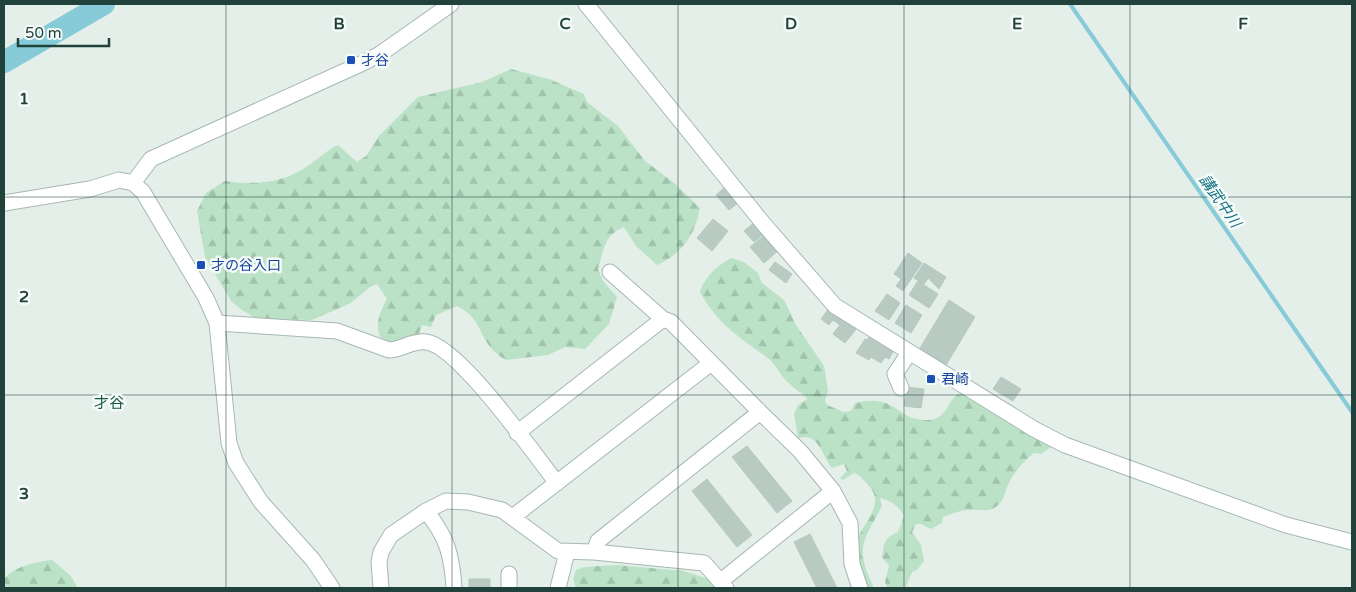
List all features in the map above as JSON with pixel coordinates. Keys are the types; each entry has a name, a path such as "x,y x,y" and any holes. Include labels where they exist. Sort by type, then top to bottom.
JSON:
{"street":[{"path":"133,183 151,159 365,62 380,54 451,4"},
{"path":"586,4 762,222 835,306 909,353 1034,428 1065,444 1286,525 1352,542"},
{"path":"4,203 90,189 119,180 133,183 143,192 206,298 217,323 229,444 236,463 261,502 313,560 332,588"},
{"path":"610,272 663,319 671,322 800,451 833,491 850,524 852,564 860,588"},
{"path":"517,433 663,319"},
{"path":"217,323 337,331 389,350 397,350 419,342 434,344 471,376 557,483"},
{"path":"901,388 895,374 909,353"},
{"path":"514,516 711,363"},
{"path":"594,552 598,541 760,412"},
{"path":"381,588 379,562 385,544 391,535 426,511 446,501 488,505 514,516 548,546 558,552 594,552 694,561 704,563 724,585 833,491"},
{"path":"426,511 438,527 447,544 454,588"},
{"path":"558,588 567,552"}],"green space":[{"path":"511,69 549,79 584,94 587,102 618,126 645,161 673,182 700,208 695,227 686,242 674,255 657,265 636,246 624,227 612,234 604,249 598,269 603,281 617,297 609,324 585,349 565,347 548,355 506,360 490,346 473,318 457,306 436,315 431,327 422,325 417,339 405,347 390,344 381,338 379,333 378,321 387,299 377,284 370,287 351,303 312,320 257,319 231,301 205,257 197,211 206,193 225,181 255,183 285,178 303,169 338,145 357,162 366,156 379,136 418,97 482,82"},
{"path":"732,258 744,262 758,273 762,283 784,300 796,325 824,366 828,390 825,401 827,405 844,412 851,411 855,403 879,401 887,403 906,415 924,420 939,417 955,397 966,392 1049,442 1051,447 1041,454 1034,453 1020,467 1011,479 1001,501 996,507 989,510 966,510 952,513 943,517 942,523 931,529 921,524 916,524 912,532 921,545 924,561 917,570 912,572 906,587 887,588 885,582 889,566 882,557 885,541 898,532 904,516 900,509 880,498 882,506 863,546 864,563 874,588 868,588 859,567 856,544 874,507 873,492 860,476 854,473 843,480 840,478 847,471 844,464 832,468 815,442 806,437 798,438 794,414 798,405 807,399 806,397 787,382 769,359 736,335 721,321 700,292 712,272"},
{"path":"52,560 70,575 78,588 4,588 4,579 14,571 32,563"},
{"path":"617,565 683,571 709,579 716,588 576,588 573,579 576,570 584,567"}],"building":[{"path":"725,187 739,202 729,210 716,195"},
{"path":"713,219 728,231 712,251 697,238"},
{"path":"756,221 766,232 754,242 744,231"},
{"path":"767,233 780,249 764,263 750,247"},
{"path":"908,253 922,263 903,291 896,286 901,279 894,274"},
{"path":"775,262 792,274 786,283 769,270"},
{"path":"924,263 946,277 939,289 928,278 924,284 914,278"},
{"path":"918,281 938,294 929,308 909,295"},
{"path":"887,294 900,303 889,320 875,311"},
{"path":"949,300 975,317 946,365 920,348"},
{"path":"906,305 922,315 911,333 895,323"},
{"path":"830,307 857,328 845,343 833,334 840,325 833,320 829,325 821,319"},
{"path":"870,336 894,350 889,359 885,357 881,363 871,357 869,360 856,353 865,339 867,340"},
{"path":"1001,377 1021,389 1013,401 993,389"},
{"path":"907,387 924,389 921,408 904,406"},
{"path":"747,446 792,501 777,513 732,457"},
{"path":"707,479 752,535 737,547 692,491"},
{"path":"810,534 837,588 817,588 794,542"},
{"path":"469,579 490,579 490,588 469,588"}],"waterway":[{"path":"4,62 104,4"},
{"name":"講武中川","path":"1070,4 1352,412"}],"place":[{"name":"才谷","path":"351,60"},
{"name":"才の谷入口","path":"201,265"},
{"name":"君崎","path":"931,379"}],"district":[{"name":"才谷","path":"109,403"}]}
